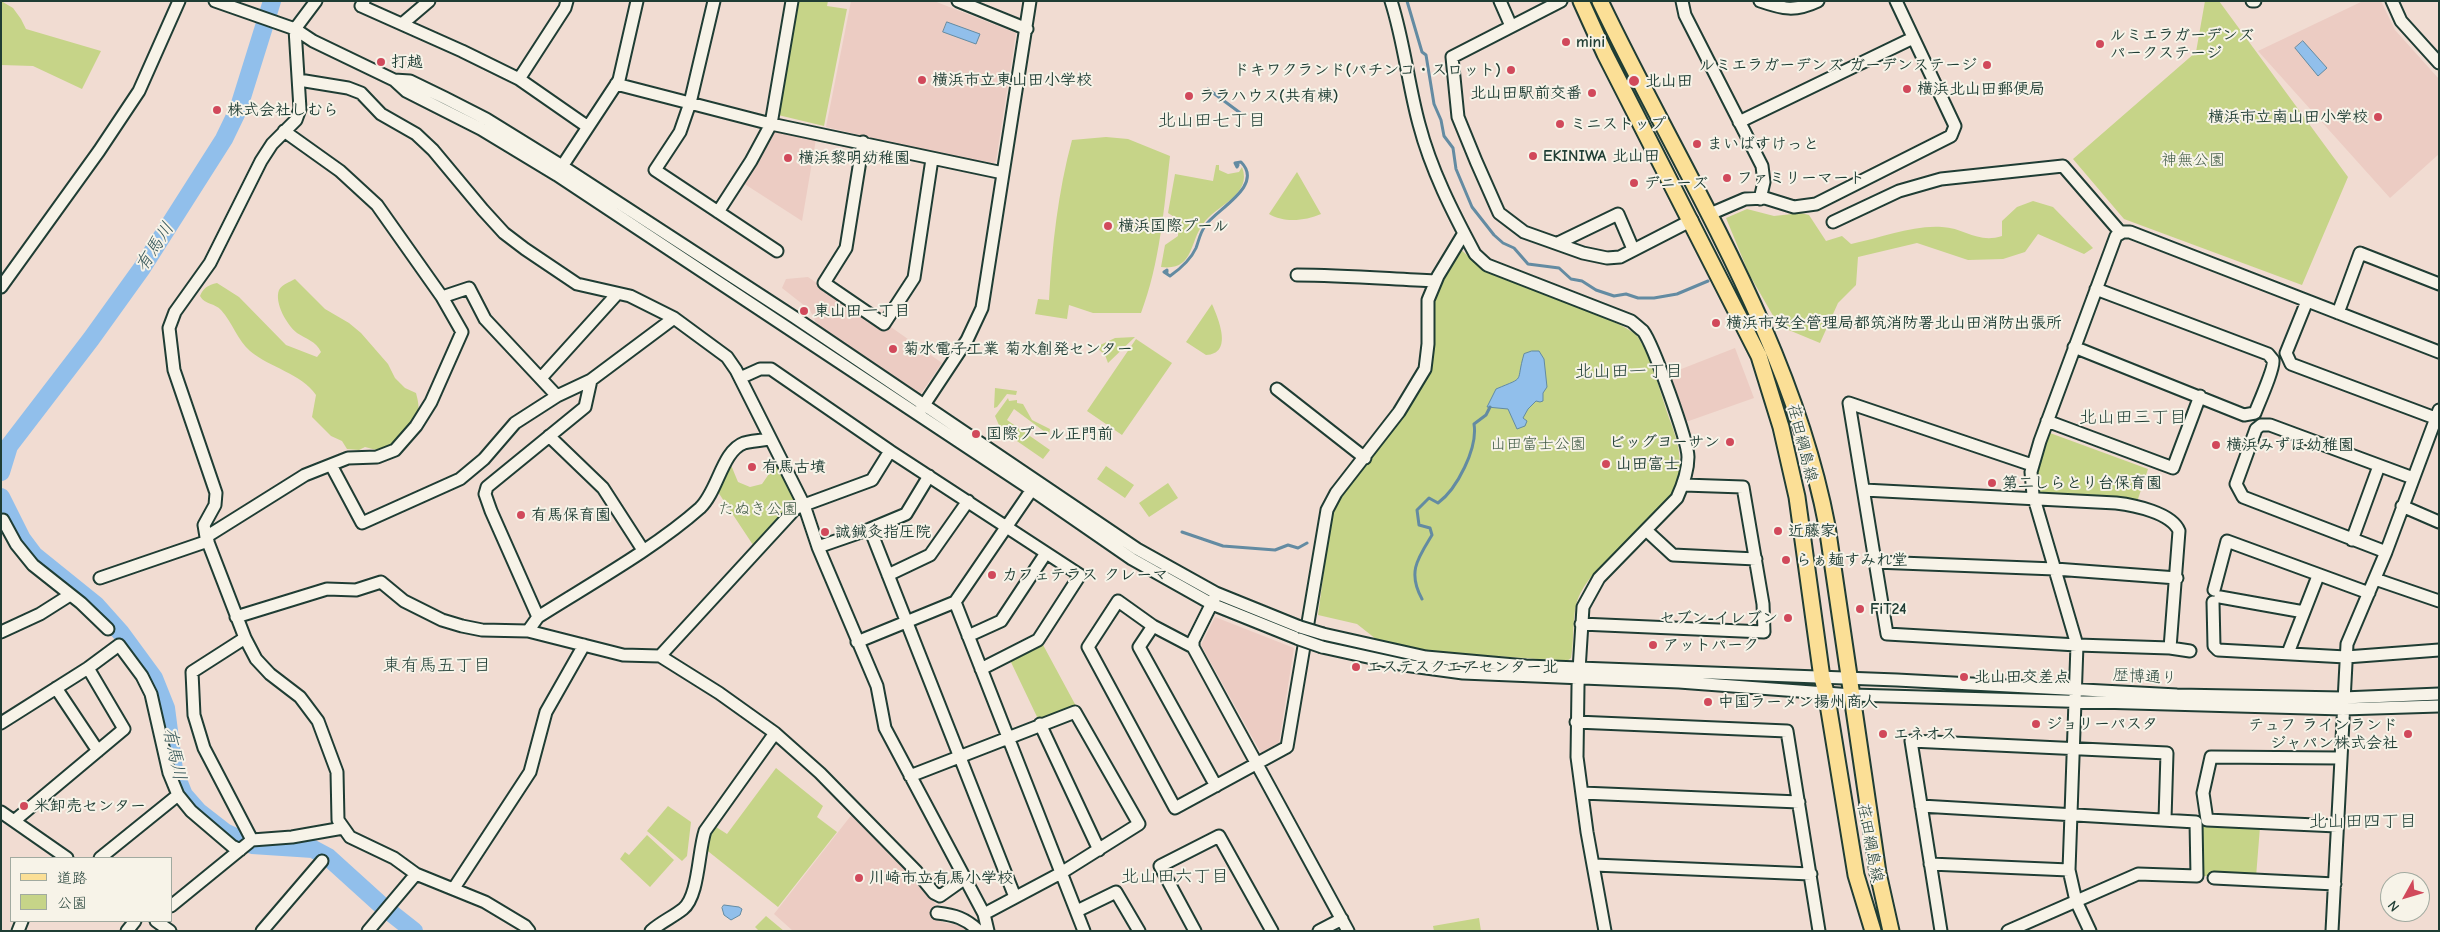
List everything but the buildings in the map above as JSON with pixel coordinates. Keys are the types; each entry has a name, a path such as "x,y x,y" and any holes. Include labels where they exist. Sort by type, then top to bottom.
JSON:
{"main road":[{"name":"荏田綱島線","path":"1581,1 1605,54 1692,220 1759,356 1781,427 1797,496 1824,685 1856,874 1873,931"},
{"name":"荏田綱島線","path":"1600,1 1627,59 1710,214 1771,345 1793,402 1820,489 1837,583 1849,679 1878,873 1891,931"}],"street":[{"path":"1,287 99,151 138,91 178,1"},
{"path":"215,1 295,29 312,40 394,80 406,91 559,170 794,317 921,410 1035,486 1132,559 1214,599 1299,633 1322,647 1404,665 1463,673 1579,673 1824,685"},
{"path":"316,1 295,29 300,109 296,120 284,131 261,161 210,263 175,312 169,328 174,370 216,493 215,505 204,525 207,539 236,617 256,659 270,674 300,697 318,721 337,772 338,820 350,837 394,858 416,874 454,888 484,902 529,931"},
{"path":"364,1 361,6 519,79 588,127"},
{"path":"402,24 429,1"},
{"path":"519,79 566,4 554,1"},
{"path":"559,170 616,84 637,1"},
{"path":"714,1 690,104 680,132 655,170 778,251"},
{"path":"718,212 751,161 771,124 792,1"},
{"path":"958,1 1027,30"},
{"path":"921,410 967,340 982,308 1027,30 1030,1"},
{"path":"1391,1 1428,156 1475,254 1487,264 1631,321 1643,332 1687,444 1688,458 1684,485 1669,508 1599,578 1583,607 1576,722 1577,757 1605,931"},
{"path":"1500,1 1512,26"},
{"path":"1561,1 1452,57 1458,117 1499,213 1524,232 1601,258 1620,257 1692,220"},
{"path":"1682,1 1685,15 1762,166 1764,182 1760,199"},
{"path":"1760,1 1780,8 1801,9 1818,1"},
{"path":"1710,214 1746,199 1760,199 1794,207 1816,204 1951,136 1955,126 1896,1"},
{"path":"2392,1 2401,21 2439,63"},
{"path":"1740,122 1913,38"},
{"path":"299,80 348,88 361,93 381,114 416,134 434,150 504,233 525,249 577,284 630,296 674,318 727,357 740,378 804,505 818,547 877,686 885,728 984,914 988,931"},
{"path":"616,84 771,124 863,142 1003,174"},
{"path":"100,578 207,539 305,475 348,458 387,455 395,450 416,426 430,402 462,332 442,297 377,205 340,171 284,131"},
{"path":"863,142 846,248 824,282 884,324 914,278 932,159"},
{"path":"1833,222 1899,191 1940,179 2063,166 2121,232"},
{"path":"1558,243 1618,214 1634,249"},
{"path":"2090,931 2076,901 2069,870 2077,645 2034,498 2031,472 2047,421 2116,236 2121,232 2130,232 2439,352"},
{"path":"1193,647 1153,626 1118,601 1088,647 1175,808 1259,764 1287,747 1327,510 1336,493 1399,412 1424,369 1428,344 1428,300 1435,281 1464,233"},
{"path":"2338,313 2360,253 2439,284"},
{"path":"1297,274 1349,275 1378,279 1435,281"},
{"path":"442,297 469,288 485,319 557,396"},
{"path":"2074,347 2244,415 2254,413 2266,391 2266,380 2273,367 2273,360 2268,354 2096,289"},
{"path":"541,378 617,294"},
{"path":"2307,301 2286,354 2292,364 2437,414 2386,552 2347,644 2332,931"},
{"path":"331,465 362,523 460,479 484,459 515,424 557,396 591,380 674,318"},
{"path":"740,378 760,369 771,369 890,451 1080,575 1038,640 981,669"},
{"path":"538,617 491,510 486,494 487,487 585,407 591,380"},
{"path":"1277,389 1365,458"},
{"path":"2047,421 2173,468 2200,396"},
{"path":"2032,465 1849,403 1887,634 2077,645 2170,648 2190,651"},
{"path":"2386,552 2243,497 2236,484 2256,429 2261,425 2270,425 2413,478"},
{"path":"549,436 603,488 643,550"},
{"path":"528,631 538,617 643,550 699,508 711,496 733,450 744,444 770,438"},
{"path":"660,656 796,508 872,480 890,451"},
{"path":"2352,540 2379,466"},
{"path":"818,547 870,530 906,514 929,476"},
{"path":"1582,624 1764,632 1763,604 1743,487 1684,485"},
{"path":"857,642 908,623 955,602 1035,486"},
{"path":"1864,490 2135,505 2170,519 2177,525 2179,531 2170,648"},
{"path":"888,575 930,555 968,501"},
{"path":"2402,506 2439,522"},
{"path":"1,531 3,520 16,544 32,565 70,595 108,629"},
{"path":"870,530 1015,897"},
{"path":"1646,531 1673,555 1756,559"},
{"path":"2369,593 2318,576 2227,541 2215,596 2214,646 2218,650 2346,657 2439,650"},
{"path":"968,636 1001,621 1046,553"},
{"path":"1875,562 2055,569 2176,578"},
{"path":"2288,653 2318,576"},
{"path":"2375,579 2439,601"},
{"path":"236,617 327,589 356,590 381,582 404,601 442,620 482,630 528,631 623,655 660,656 719,693 775,733 820,773 916,871 934,893 940,896 964,879"},
{"path":"1,632 40,614 70,595"},
{"path":"2215,596 2304,612"},
{"path":"1214,599 1193,641 1193,647 1259,764 1348,931"},
{"path":"955,602 1084,931"},
{"path":"1153,626 1139,646 1216,786"},
{"path":"1299,633 1322,634 1426,657 1579,673"},
{"path":"245,638 192,672 194,715 204,748 246,845"},
{"path":"1,723 88,668 119,645 142,676 157,711 169,773 178,795 191,811 232,846 343,828"},
{"path":"454,888 530,772 546,712 584,646"},
{"path":"14,821 124,729 88,668"},
{"name":"歴博通り","path":"1824,685 1849,679 1897,680 2074,695"},
{"name":"歴博通り","path":"1824,685 1852,695 2074,695 2439,706"},
{"path":"56,688 98,752"},
{"name":"歴博通り","path":"2343,703 2439,694"},
{"path":"910,776 1075,712 1139,824 1060,873 984,914"},
{"path":"1576,722 1787,731 1819,931"},
{"path":"1040,724 1099,850"},
{"path":"651,931 684,908 694,893 700,848 705,831 775,733"},
{"path":"1941,931 1911,741 2167,754 2166,819"},
{"path":"2337,826 2207,820 2203,793 2211,757 2340,758"},
{"path":"1582,793 1799,802"},
{"path":"101,857 178,795"},
{"path":"1921,806 2196,822 2197,876 2138,874 2008,931"},
{"path":"1,812 66,857"},
{"path":"1195,931 1160,866 1219,836 1272,931"},
{"path":"172,905 246,845"},
{"path":"262,931 322,861"},
{"path":"1594,864 1811,874"},
{"path":"1930,864 2069,870"},
{"path":"368,931 416,874"},
{"path":"2214,878 2335,884"},
{"path":"1077,911 1116,892 1139,931"},
{"path":"937,913 952,914 964,918 978,931"},
{"path":"1320,931 1342,919"},
{"path":"157,922 170,931"}],"shaded area":[{"name":"横浜市立東山田小学校","path":"851,1 934,1 1016,33 996,161 990,166 826,127"},
{"name":"横浜市立南山田小学校","path":"2363,1 2381,1 2395,30 2439,79 2439,154 2390,198 2258,51"},
{"path":"774,129 816,139 802,221 743,183 771,140"},
{"path":"808,277 884,329 888,325 942,363 920,395 817,325 810,310 782,288 786,279"},
{"path":"1735,348 1754,398 1683,423 1666,375"},
{"path":"1215,617 1294,648 1279,743 1261,753 1201,645"},
{"name":"川崎市立有馬小学校","path":"853,813 905,866 925,890 936,905 937,913 942,922 962,926 968,931 793,931 774,914"}],"green space":[{"path":"1,1 13,8 26,29 101,51 82,89 33,66 1,65"},
{"path":"796,1 828,1 827,6 847,9 824,126 778,115"},
{"name":"神無公園","path":"2205,1 2219,1 2348,177 2302,285 2124,219 2073,159 2196,52"},
{"name":"横浜国際プール","path":"1106,137 1128,139 1170,156 1157,255 1141,313 1093,313 1069,305 1067,319 1035,314 1038,299 1049,300 1056,219 1072,140"},
{"path":"1216,165 1219,165 1219,170 1228,174 1239,172 1242,167 1244,177 1242,185 1231,199 1203,224 1185,260 1180,265 1161,267 1165,245 1178,236 1178,223 1168,213 1175,174 1213,181"},
{"path":"1297,172 1321,214 1308,218 1288,220 1269,214"},
{"path":"2033,201 2053,207 2093,248 2084,254 2038,234 2025,252 2003,259 1968,260 1917,243 1858,257 1856,285 1838,303 1820,343 1779,326 1749,274 1726,218 1747,209 1774,216 1801,213 1809,215 1826,241 1842,236 1851,244 1908,230 1931,227 1950,228 1979,237 1993,238 2002,236 2002,221 2017,207"},
{"name":"山田富士公園","path":"1459,248 1483,269 1496,276 1595,313 1630,330 1638,337 1652,366 1678,445 1680,464 1677,482 1664,505 1600,567 1580,594 1575,609 1571,658 1567,661 1422,651 1381,643 1357,624 1318,615 1332,511 1344,487 1376,452 1425,376 1433,303 1440,281"},
{"path":"295,279 325,309 349,323 361,333 388,364 395,378 405,388 416,393 418,410 415,422 402,437 380,451 365,447 359,450 347,449 342,441 331,436 312,417 316,395 310,387 250,351 221,310 200,296 206,287 217,283 239,297 286,345 317,357 321,352 319,348 293,329 278,301 280,288"},
{"path":"1212,304 1218,318 1222,342 1220,349 1215,353 1206,355 1186,342"},
{"path":"1135,337 1108,363 1105,355 1096,347 1115,338"},
{"path":"1136,339 1172,363 1122,435 1087,411"},
{"path":"995,388 1017,391 1016,395 1007,394 997,407 994,408"},
{"path":"1008,398 1009,401 1017,400 1017,403 1023,404 1032,420 1050,429 1049,435 1014,409 1007,420 1050,450 1043,459 1001,430 995,416"},
{"path":"2050,433 2148,469 2137,502 2037,495 2037,470"},
{"name":"たぬき公園","path":"777,461 795,498 793,505 755,548 718,492 731,465 738,482 750,487 762,484 771,471 771,462"},
{"path":"1106,466 1134,485 1125,498 1097,479"},
{"path":"1168,483 1178,498 1149,517 1139,503"},
{"path":"1042,643 1076,706 1039,721 1009,658"},
{"path":"776,768 823,806 817,817 837,832 778,907 704,848 713,825 727,834"},
{"path":"668,806 691,822 687,856 682,861 647,831"},
{"path":"2206,823 2260,827 2256,877 2204,876 2201,872 2201,827"},
{"path":"647,835 674,860 650,887 620,859 625,852 629,855"},
{"path":"766,916 784,931 759,931 755,927"},
{"path":"1479,918 1481,931 1434,931 1433,926"}],"water":[{"path":"947,22 980,34 976,44 943,32"},
{"path":"2303,41 2327,68 2318,76 2295,48"},
{"path":"1539,351 1544,359 1547,387 1543,393 1543,401 1536,401 1528,409 1523,418 1527,421 1525,426 1517,429 1508,409 1487,407 1496,389 1518,378 1524,354"},
{"path":"724,905 739,907 742,909 740,915 731,920 724,915 722,908"}],"waterway":[{"name":"有馬川","path":"1,472 9,446 91,339 142,268 224,139 238,110 272,1"},
{"path":"1407,1 1422,52 1426,55 1434,104 1441,120 1444,136 1453,148 1456,169 1472,207 1494,235 1503,243 1514,248 1528,264 1559,268 1571,279 1582,281 1596,290 1614,296 1626,294 1638,298 1654,298 1677,294 1708,281"},
{"path":"1208,89 1243,115"},
{"path":"1167,272 1167,270 1164,272 1170,276 1188,260 1194,252 1205,226 1243,189 1247,180 1247,171 1241,162 1235,163 1237,167 1238,165"},
{"path":"1422,599 1415,581 1416,566 1422,551 1432,535 1430,528 1419,525 1417,510 1429,498 1438,503 1452,488 1465,467 1469,456 1473,444 1474,424 1486,415 1490,407"},
{"name":"有馬川","path":"1,497 22,539 34,555 96,605 121,633 154,678 166,708 174,770 184,795 198,811 225,832 252,845 313,849 328,857 381,905 414,931"},
{"path":"1182,532 1223,546 1275,550 1288,545 1298,548 1307,543"}],"place":[{"name":"mini","path":"1566,42"},
{"name":"ルミエラガーデンズ パークステージ","path":"2100,44"},
{"name":"打越","path":"381,62"},
{"name":"ルミエラガーデンズ ガーデンステージ","path":"1987,65"},
{"name":"ドキワクランド(パチンコ・スロット)","path":"1511,70"},
{"name":"横浜市立東山田小学校","path":"922,80"},
{"name":"北山田","path":"1634,81"},
{"name":"横浜北山田郵便局","path":"1907,89"},
{"name":"北山田駅前交番","path":"1592,93"},
{"name":"ララハウス(共有棟)","path":"1189,96"},
{"name":"株式会社しむら","path":"217,110"},
{"name":"横浜市立南山田小学校","path":"2378,117"},
{"name":"ミニストップ","path":"1560,124"},
{"name":"まいばすけっと","path":"1697,144"},
{"name":"EKINIWA 北山田","path":"1533,156"},
{"name":"横浜黎明幼稚園","path":"788,158"},
{"name":"ファミリーマート","path":"1727,178"},
{"name":"デニーズ","path":"1634,183"},
{"name":"横浜国際プール","path":"1108,226"},
{"name":"東山田一丁目","path":"804,311"},
{"name":"横浜市安全管理局都筑消防署北山田消防出張所","path":"1716,323"},
{"name":"菊水電子工業 菊水創発センター","path":"893,349"},
{"name":"国際プール正門前","path":"976,434"},
{"name":"ビッグヨーサン","path":"1730,442"},
{"name":"横浜みずほ幼稚園","path":"2216,445"},
{"name":"山田富士","path":"1606,464"},
{"name":"有馬古墳","path":"752,467"},
{"name":"第二しらとり台保育園","path":"1992,483"},
{"name":"有馬保育園","path":"521,515"},
{"name":"近藤家","path":"1778,531"},
{"name":"誠鍼灸指圧院","path":"825,532"},
{"name":"らぁ麺すみれ堂","path":"1786,560"},
{"name":"カフェテラス クレーマ","path":"992,575"},
{"name":"FiT24","path":"1860,609"},
{"name":"セブン-イレブン","path":"1788,618"},
{"name":"アットパーク","path":"1653,645"},
{"name":"エステスクエアセンター北","path":"1356,667"},
{"name":"北山田交差点","path":"1964,677"},
{"name":"中国ラーメン揚州商人","path":"1708,702"},
{"name":"ジョリーパスタ","path":"2036,724"},
{"name":"エネオス","path":"1883,734"},
{"name":"テュフ ラインランド ジャパン株式会社","path":"2408,734"},
{"name":"米卸売センター","path":"24,806"},
{"name":"川崎市立有馬小学校","path":"859,878"}],"district":[{"name":"北山田七丁目","path":"1212,121"},
{"name":"北山田一丁目","path":"1629,372"},
{"name":"北山田三丁目","path":"2133,418"},
{"name":"東有馬五丁目","path":"437,666"},
{"name":"北山田四丁目","path":"2363,822"},
{"name":"北山田六丁目","path":"1175,877"}]}
